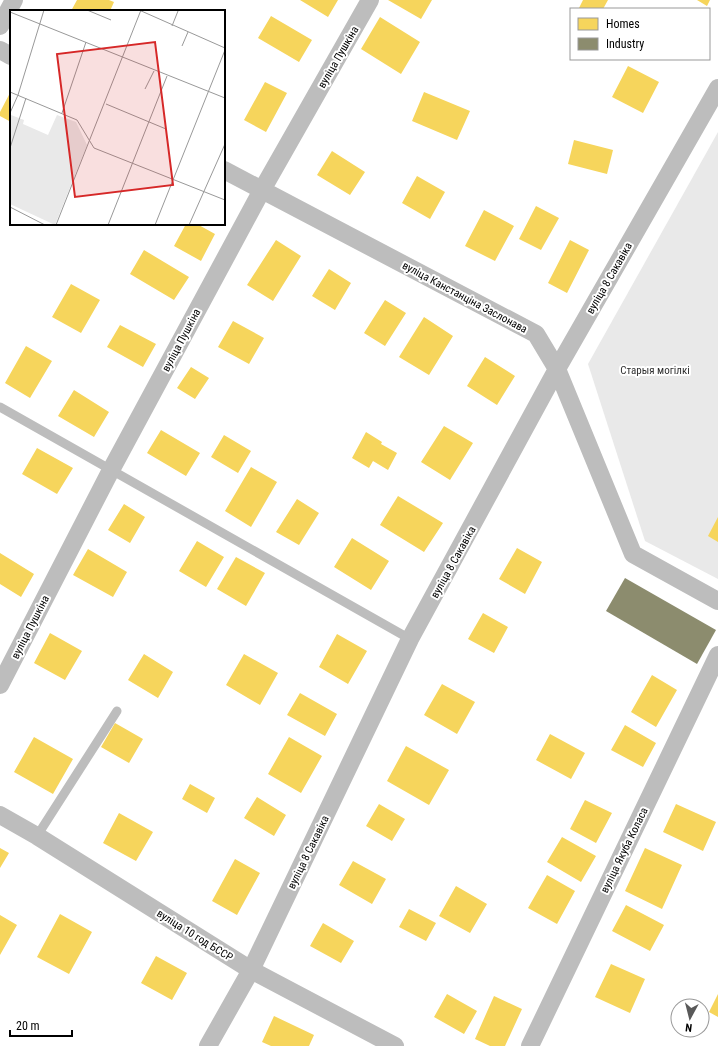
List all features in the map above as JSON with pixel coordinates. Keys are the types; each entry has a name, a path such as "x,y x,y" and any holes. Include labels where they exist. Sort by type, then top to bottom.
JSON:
{"street":[{"path":"0,26 14,0"},
{"name":"вуліца Пушкіна","path":"0,685 111,470 262,190 370,0"},
{"path":"0,50 10,55"},
{"name":"вуліца 8 Сакавіка","path":"208,1046 251,970 410,639 557,369 718,88"},
{"name":"вуліца Канстанціна Заслонава","path":"225,171 536,334 557,369 633,554 718,601"},
{"name":"вуліца Якуба Коласа","path":"530,1046 718,655"},
{"name":"вуліца 10 год БССР","path":"0,816 37,836 251,970 395,1046"}],"lane":[{"path":"0,407 410,639"},
{"path":"37,836 117,711"}],"green space":[{"name":"Старыя могілкі","path":"718,132 718,579 645,541 588,364"}],"building: Homes":[{"path":"77,0 109,0 114,2 110,10 72,10"},
{"path":"300,0 338,0 328,17"},
{"path":"388,0 432,0 421,19"},
{"path":"583,0 608,0 604,8 579,8"},
{"path":"697,0 710,0 707,6"},
{"path":"271,16 312,40 299,62 258,38"},
{"path":"380,17 420,42 401,74 361,49"},
{"path":"628,66 659,82 643,113 612,97"},
{"path":"265,82 287,93 266,132 244,120"},
{"path":"424,92 470,111 457,140 412,121"},
{"path":"10,93 10,121 0,116 0,112"},
{"path":"574,140 613,150 607,174 568,164"},
{"path":"332,151 365,172 350,195 317,175"},
{"path":"417,176 445,192 430,219 402,203"},
{"path":"536,206 559,218 541,250 519,239"},
{"path":"484,210 514,226 495,261 465,246"},
{"path":"185,225 199,225 215,234 201,261 174,246"},
{"path":"276,240 301,256 273,301 247,285"},
{"path":"570,240 589,250 567,293 548,283"},
{"path":"144,250 189,277 174,300 130,274"},
{"path":"329,269 351,283 335,310 312,296"},
{"path":"71,284 100,300 81,333 52,317"},
{"path":"385,300 406,313 385,346 364,333"},
{"path":"424,317 453,336 429,375 399,357"},
{"path":"233,321 264,338 249,364 218,347"},
{"path":"120,325 156,344 143,367 107,347"},
{"path":"26,346 52,361 30,398 5,383"},
{"path":"485,357 515,376 497,405 467,386"},
{"path":"191,367 209,378 195,399 177,388"},
{"path":"74,390 109,412 94,437 58,416"},
{"path":"444,426 473,443 450,480 421,462"},
{"path":"161,430 200,453 186,476 147,453"},
{"path":"366,432 382,442 381,444 397,453 388,470 373,461 369,468 352,458"},
{"path":"224,435 251,451 238,473 211,457"},
{"path":"37,448 73,468 57,494 22,474"},
{"path":"251,467 277,482 251,527 225,511"},
{"path":"398,496 443,523 424,552 380,525"},
{"path":"297,499 319,513 299,545 276,532"},
{"path":"124,504 145,517 130,543 108,530"},
{"path":"718,517 718,542 708,536"},
{"path":"352,538 389,561 371,590 334,567"},
{"path":"197,541 224,557 206,587 179,571"},
{"path":"517,548 542,562 525,594 499,579"},
{"path":"88,549 127,572 113,597 73,575"},
{"path":"0,553 34,574 21,597 0,584"},
{"path":"236,557 265,573 246,606 217,589"},
{"path":"483,613 508,627 494,653 468,639"},
{"path":"50,633 82,651 65,680 34,663"},
{"path":"337,634 367,651 348,684 319,667"},
{"path":"144,654 173,672 158,698 128,680"},
{"path":"244,654 278,673 260,705 226,685"},
{"path":"652,675 677,690 656,727 631,712"},
{"path":"442,684 475,702 457,734 424,715"},
{"path":"300,693 337,714 325,736 287,715"},
{"path":"115,723 143,739 129,763 101,747"},
{"path":"625,725 656,743 643,767 611,750"},
{"path":"550,734 585,753 571,779 536,760"},
{"path":"34,737 73,759 53,794 14,772"},
{"path":"289,737 322,756 301,793 268,774"},
{"path":"406,746 449,770 429,805 387,781"},
{"path":"190,784 215,798 207,813 182,799"},
{"path":"257,797 286,815 274,836 244,818"},
{"path":"585,800 612,813 596,843 570,829"},
{"path":"379,804 405,819 392,841 366,826"},
{"path":"676,804 716,822 703,851 663,832"},
{"path":"119,813 153,832 136,861 103,843"},
{"path":"562,837 596,856 581,882 547,862"},
{"path":"0,848 9,853 0,868"},
{"path":"645,848 682,865 662,909 625,891"},
{"path":"235,859 260,873 237,915 212,901"},
{"path":"353,861 386,879 372,904 339,885"},
{"path":"547,875 575,891 557,924 528,908"},
{"path":"456,886 487,904 470,933 439,916"},
{"path":"626,905 664,925 650,951 612,931"},
{"path":"409,909 436,923 426,941 399,927"},
{"path":"60,914 92,932 69,974 37,957"},
{"path":"0,915 17,925 0,955"},
{"path":"323,923 354,941 341,963 310,946"},
{"path":"156,956 187,973 172,1000 141,983"},
{"path":"611,964 645,979 630,1013 595,997"},
{"path":"447,994 477,1011 464,1034 434,1017"},
{"path":"718,994 718,1017 710,1013"},
{"path":"494,996 522,1009 505,1046 490,1046 475,1039"},
{"path":"274,1016 314,1035 309,1046 271,1046 262,1042"}],"building: Industry":[{"path":"625,578 716,630 697,664 606,611"}]}
